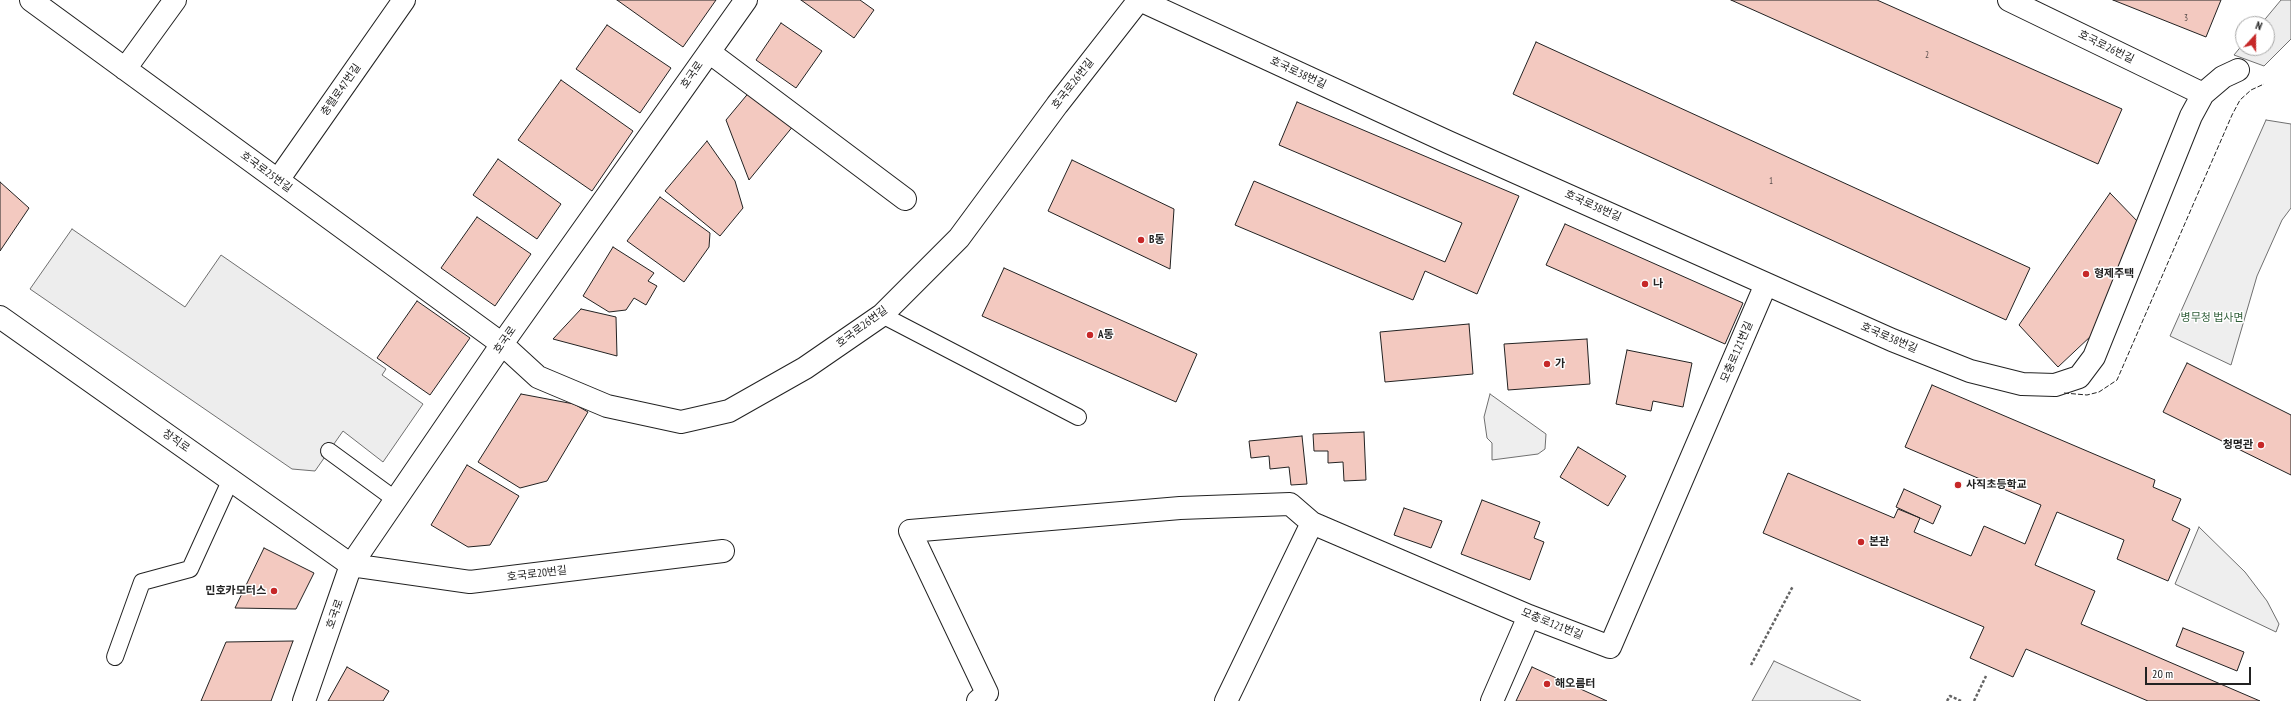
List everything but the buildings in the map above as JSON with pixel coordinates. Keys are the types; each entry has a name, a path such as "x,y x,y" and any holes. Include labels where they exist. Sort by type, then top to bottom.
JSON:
{"street":[{"name":"호국로25번길","path":"31,0 502,344"},
{"path":"125,69 175,0"},
{"name":"충렬로47번길","path":"278,180 404,0"},
{"name":"호국로","path":"304,701 352,565 502,344 746,0"},
{"name":"호국로38번길","path":"1139,0 1448,142 1892,340 1970,372 2022,384 2055,385 2079,377 2094,357 2191,116 2203,94"},
{"name":"호국로26번길","path":"502,344 538,377 607,406 681,422 730,411 805,368 882,315 959,238 1056,105 1139,0"},
{"name":"호국로26번길","path":"2009,0 2203,94"},
{"path":"709,52 905,199"},
{"path":"2203,94 2223,77 2238,70"},
{"name":"모충로121번길","path":"983,697 910,531 1180,508 1290,504 1312,523 1529,616 1610,647 1766,284"},
{"name":"창직로","path":"0,316 352,565"},
{"path":"1226,701 1312,523"},
{"name":"호국로20번길","path":"352,565 470,582 723,551"},
{"path":"1492,701 1529,616"}],"lane":[{"path":"882,315 1078,417"},
{"path":"329,451 396,500"},
{"path":"115,657 142,582 190,569 231,479"}],"path":[{"path":"1751,665 1793,586"},
{"path":"1974,701 1986,676"},
{"path":"1947,701 1950,696 1961,701"}],"green space":[{"name":"병무청 법사면","path":"2266,120 2291,124 2291,208 2282,220 2257,276 2231,365 2170,336"},
{"path":"1490,394 1546,434 1545,449 1538,454 1492,460 1492,443 1487,438 1484,417"},
{"path":"2199,527 2245,572 2267,601 2279,624 2276,632 2175,584"},
{"path":"1774,661 1861,701 1752,701"}],"shaded area":[{"path":"2281,0 2291,0 2291,39 2275,55 2275,16 2268,16"},
{"path":"2237,56 2274,56 2264,66"},
{"path":"72,229 185,307 221,255 386,369 382,375 423,404 383,462 343,431 315,471 292,469 30,289"}],"fence":[{"path":"2064,393 2087,395 2099,392 2117,380 2232,115 2240,100 2251,90 2264,84"}],"place":[{"name":"B동","path":"1141,240"},
{"name":"형제주택","path":"2086,274"},
{"name":"나","path":"1645,284"},
{"name":"A동","path":"1090,335"},
{"name":"가","path":"1547,364"},
{"name":"청명관","path":"2261,445"},
{"name":"사직초등학교","path":"1958,485"},
{"name":"본관","path":"1861,542"},
{"name":"민호카모터스","path":"274,591"},
{"name":"해오름터","path":"1547,684"}]}
